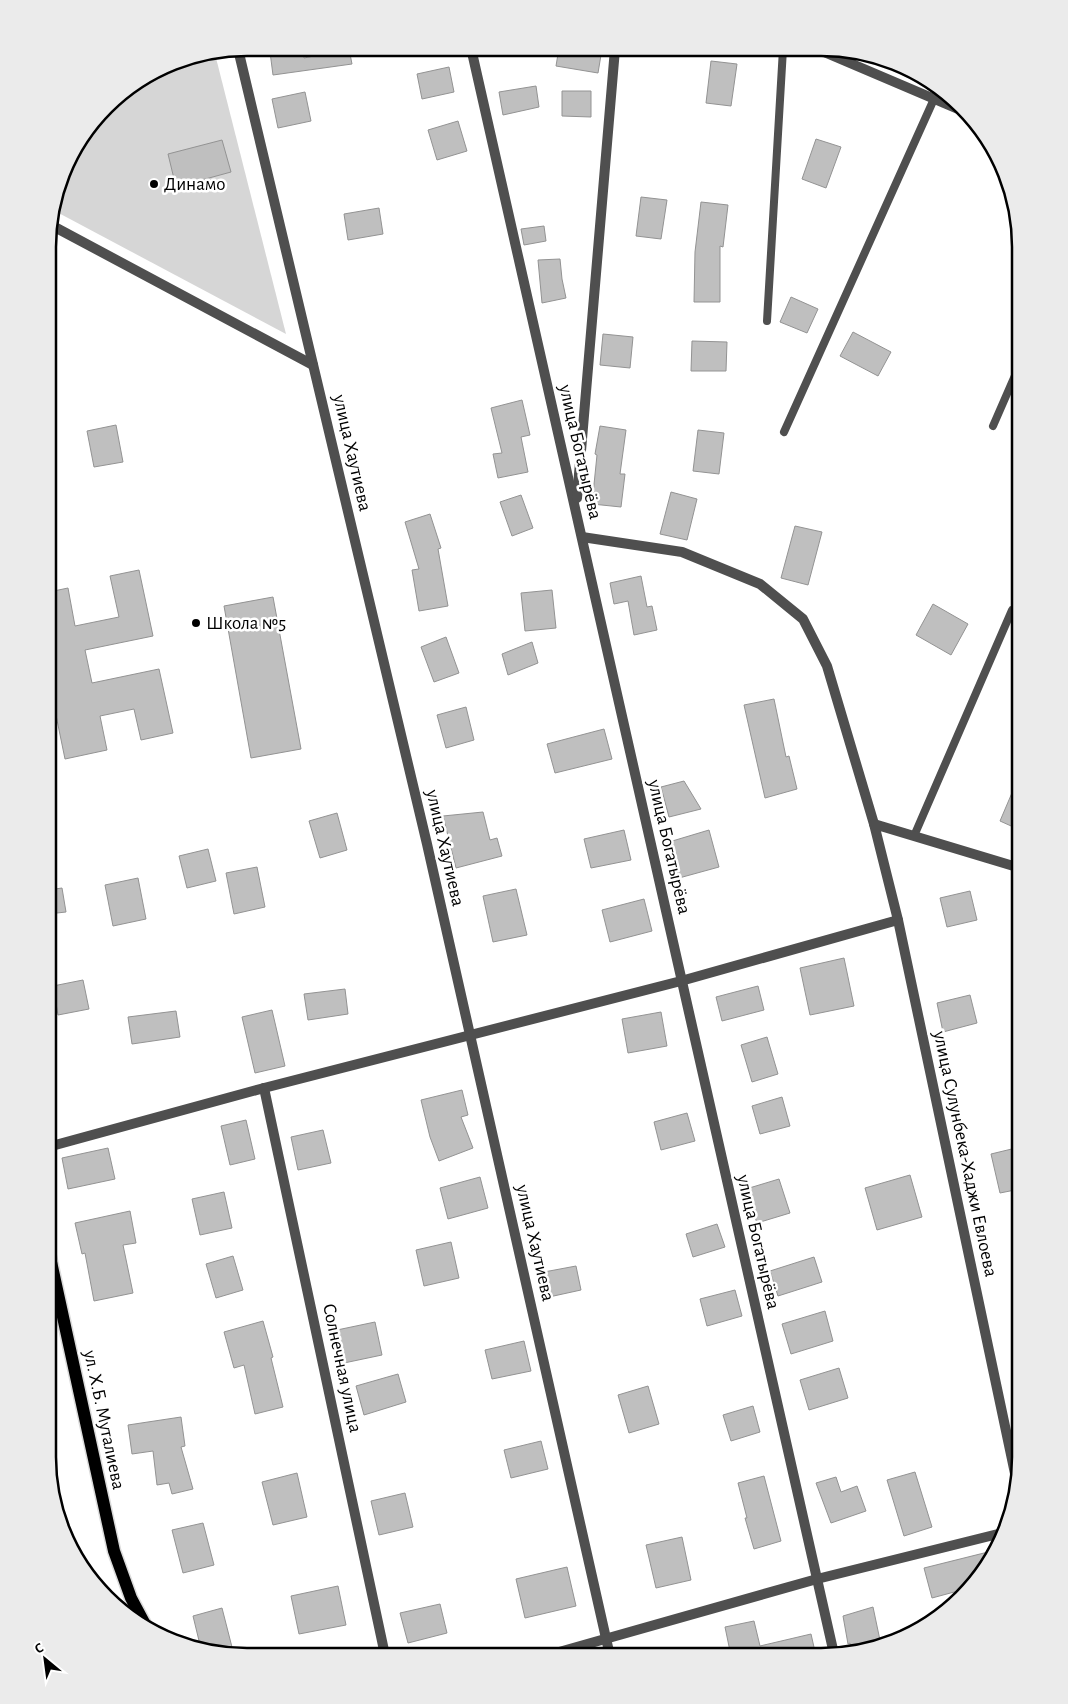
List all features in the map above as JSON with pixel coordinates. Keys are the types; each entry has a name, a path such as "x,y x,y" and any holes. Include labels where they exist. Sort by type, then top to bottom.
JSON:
{"main road":[{"name":"ул. Х.Б. Муталиева","path":"56,1290 114,1551 131,1598 140,1615"}],"street":[{"name":"улица Богатырёва","path":"473,56 832,1647"},
{"path":"576,508 614,56"},
{"name":"улица Хаутиева","path":"240,57 427,844 608,1648"},
{"path":"836,57 948,105"},
{"path":"57,229 313,364"},
{"name":"улица Сулунбека-Хаджи Евлоева","path":"582,537 682,552 760,584 802,619 827,666 874,824 898,920 1012,1459"},
{"path":"874,824 1012,866"},
{"path":"56,1145 264,1088 681,981 898,920"},
{"name":"Солнечная улица","path":"264,1088 384,1648"},
{"path":"572,1648 817,1579 995,1535"}],"lane":[{"path":"767,321 783,56"},
{"path":"784,432 934,99"},
{"path":"993,426 1012,382"},
{"path":"914,836 1012,610"}],"shaded area":[{"name":"Динамо","path":"216,59 286,334 59,213 66,186 76,163 88,141 104,121 141,88 186,66"}],"building":[{"path":"271,56 304,56 304,58 314,56 350,56 352,64 273,75"},
{"path":"558,56 601,56 598,73 556,66"},
{"path":"711,61 737,64 731,106 706,103"},
{"path":"449,67 454,92 422,99 417,74"},
{"path":"536,86 539,107 503,115 499,92"},
{"path":"562,91 591,91 591,117 562,116"},
{"path":"305,92 311,121 278,128 272,99"},
{"path":"458,121 467,151 437,160 428,130"},
{"path":"816,139 841,147 826,188 802,179"},
{"path":"222,140 231,172 176,187 168,154"},
{"path":"641,197 667,200 661,239 636,236"},
{"path":"701,202 728,205 723,247 720,246 720,302 694,302 695,252"},
{"path":"379,208 383,234 348,240 344,214"},
{"path":"544,226 546,241 524,245 521,229"},
{"path":"560,259 566,298 542,303 538,260"},
{"path":"791,297 818,309 807,333 780,322"},
{"path":"853,332 891,352 878,376 840,356"},
{"path":"603,334 633,337 630,368 600,365"},
{"path":"692,341 727,342 726,371 691,371"},
{"path":"522,400 530,435 521,437 528,472 498,478 493,454 502,453 491,408"},
{"path":"116,425 123,462 94,467 87,431"},
{"path":"600,426 626,430 620,474 625,474 621,507 592,504 597,455 595,454"},
{"path":"698,430 724,433 719,474 693,471"},
{"path":"671,492 697,499 687,540 660,534"},
{"path":"521,495 533,528 512,536 500,502"},
{"path":"430,514 441,548 438,549 448,606 419,611 412,570 419,569 405,522"},
{"path":"795,526 822,532 808,585 781,578"},
{"name":"Школа №5","path":"139,570 153,636 85,650 92,683 159,669 173,733 141,740 134,709 100,716 107,750 65,759 56,715 56,591 68,588 75,626 119,617 110,576"},
{"path":"641,576 647,607 652,606 657,630 634,635 628,601 614,604 610,583"},
{"path":"552,590 556,628 525,631 521,593"},
{"path":"273,597 301,749 251,758 224,606"},
{"path":"933,604 968,624 951,655 916,635"},
{"path":"446,637 459,673 434,682 421,647"},
{"path":"532,642 538,663 508,675 502,654"},
{"path":"774,699 786,757 789,756 797,789 765,798 744,705"},
{"path":"466,707 474,740 446,748 437,715"},
{"path":"604,729 612,759 555,773 547,744"},
{"path":"684,781 701,809 669,817 661,787"},
{"path":"1012,793 1012,826 1000,821"},
{"path":"483,812 490,840 497,838 502,856 456,868 443,816"},
{"path":"337,813 347,850 320,858 309,821"},
{"path":"624,830 631,860 591,868 584,839"},
{"path":"709,830 719,867 679,878 669,842"},
{"path":"208,849 216,881 187,888 179,856"},
{"path":"257,867 265,907 234,914 226,873"},
{"path":"138,878 146,919 113,926 105,885"},
{"path":"62,888 66,912 56,913 56,889"},
{"path":"516,889 527,935 493,942 483,896"},
{"path":"970,891 977,920 947,927 940,898"},
{"path":"644,899 652,931 610,942 602,910"},
{"path":"844,958 854,1006 810,1015 800,968"},
{"path":"83,980 89,1009 58,1015 56,985"},
{"path":"758,986 764,1010 722,1021 716,997"},
{"path":"345,989 348,1014 308,1020 304,994"},
{"path":"970,995 977,1023 943,1032 937,1003"},
{"path":"272,1010 285,1066 255,1073 242,1017"},
{"path":"176,1011 180,1037 132,1044 128,1017"},
{"path":"661,1012 667,1046 628,1053 622,1019"},
{"path":"767,1037 778,1074 752,1082 741,1045"},
{"path":"462,1090 468,1115 461,1117 473,1148 439,1161 430,1137 421,1100"},
{"path":"782,1097 790,1126 760,1134 752,1106"},
{"path":"687,1113 695,1141 661,1150 654,1122"},
{"path":"246,1120 255,1159 230,1165 221,1126"},
{"path":"323,1130 331,1163 298,1170 291,1137"},
{"path":"108,1148 115,1179 68,1189 62,1158"},
{"path":"1012,1149 1012,1191 1000,1193 991,1154"},
{"path":"910,1175 922,1217 877,1230 865,1188"},
{"path":"480,1177 488,1208 448,1219 440,1188"},
{"path":"779,1179 790,1213 757,1223 746,1189"},
{"path":"224,1192 232,1228 200,1235 192,1199"},
{"path":"130,1211 136,1243 123,1245 133,1293 94,1301 85,1253 82,1254 75,1223"},
{"path":"717,1224 725,1247 693,1257 686,1234"},
{"path":"451,1242 459,1278 424,1286 416,1250"},
{"path":"233,1256 243,1290 216,1298 206,1264"},
{"path":"814,1257 822,1282 778,1296 770,1271"},
{"path":"576,1266 581,1290 549,1297 544,1272"},
{"path":"735,1290 742,1316 707,1326 700,1299"},
{"path":"825,1311 833,1341 791,1354 782,1324"},
{"path":"263,1321 273,1357 271,1358 283,1407 255,1414 244,1365 234,1368 224,1332"},
{"path":"375,1322 382,1355 344,1363 337,1330"},
{"path":"524,1341 531,1371 492,1379 485,1350"},
{"path":"839,1368 848,1398 809,1410 800,1380"},
{"path":"398,1374 406,1402 364,1415 356,1386"},
{"path":"648,1386 659,1424 629,1433 618,1395"},
{"path":"753,1406 760,1432 731,1441 723,1415"},
{"path":"181,1417 185,1446 181,1447 193,1489 172,1494 169,1483 157,1485 153,1451 132,1454 128,1425"},
{"path":"541,1441 548,1469 511,1478 504,1450"},
{"path":"915,1472 932,1527 904,1536 887,1480"},
{"path":"297,1473 307,1517 273,1525 262,1482"},
{"path":"764,1476 781,1541 754,1549 738,1483"},
{"path":"836,1477 841,1492 857,1486 866,1511 831,1523 816,1483"},
{"path":"405,1493 413,1527 379,1535 371,1501"},
{"path":"203,1523 214,1565 183,1573 172,1530"},
{"path":"682,1537 691,1580 656,1588 646,1545"},
{"path":"986,1553 980,1563 957,1591 932,1598 924,1568"},
{"path":"567,1567 576,1606 525,1618 516,1579"},
{"path":"338,1586 346,1625 299,1634 291,1596"},
{"path":"440,1604 447,1633 408,1643 400,1613"},
{"path":"873,1607 880,1639 858,1644 848,1644 843,1616"},
{"path":"222,1608 232,1647 199,1641 193,1616"},
{"path":"754,1621 760,1646 811,1634 814,1648 729,1648 725,1627"}],"place":[{"name":"Динамо","path":"154,184"},
{"name":"Школа №5","path":"196,623"}]}
